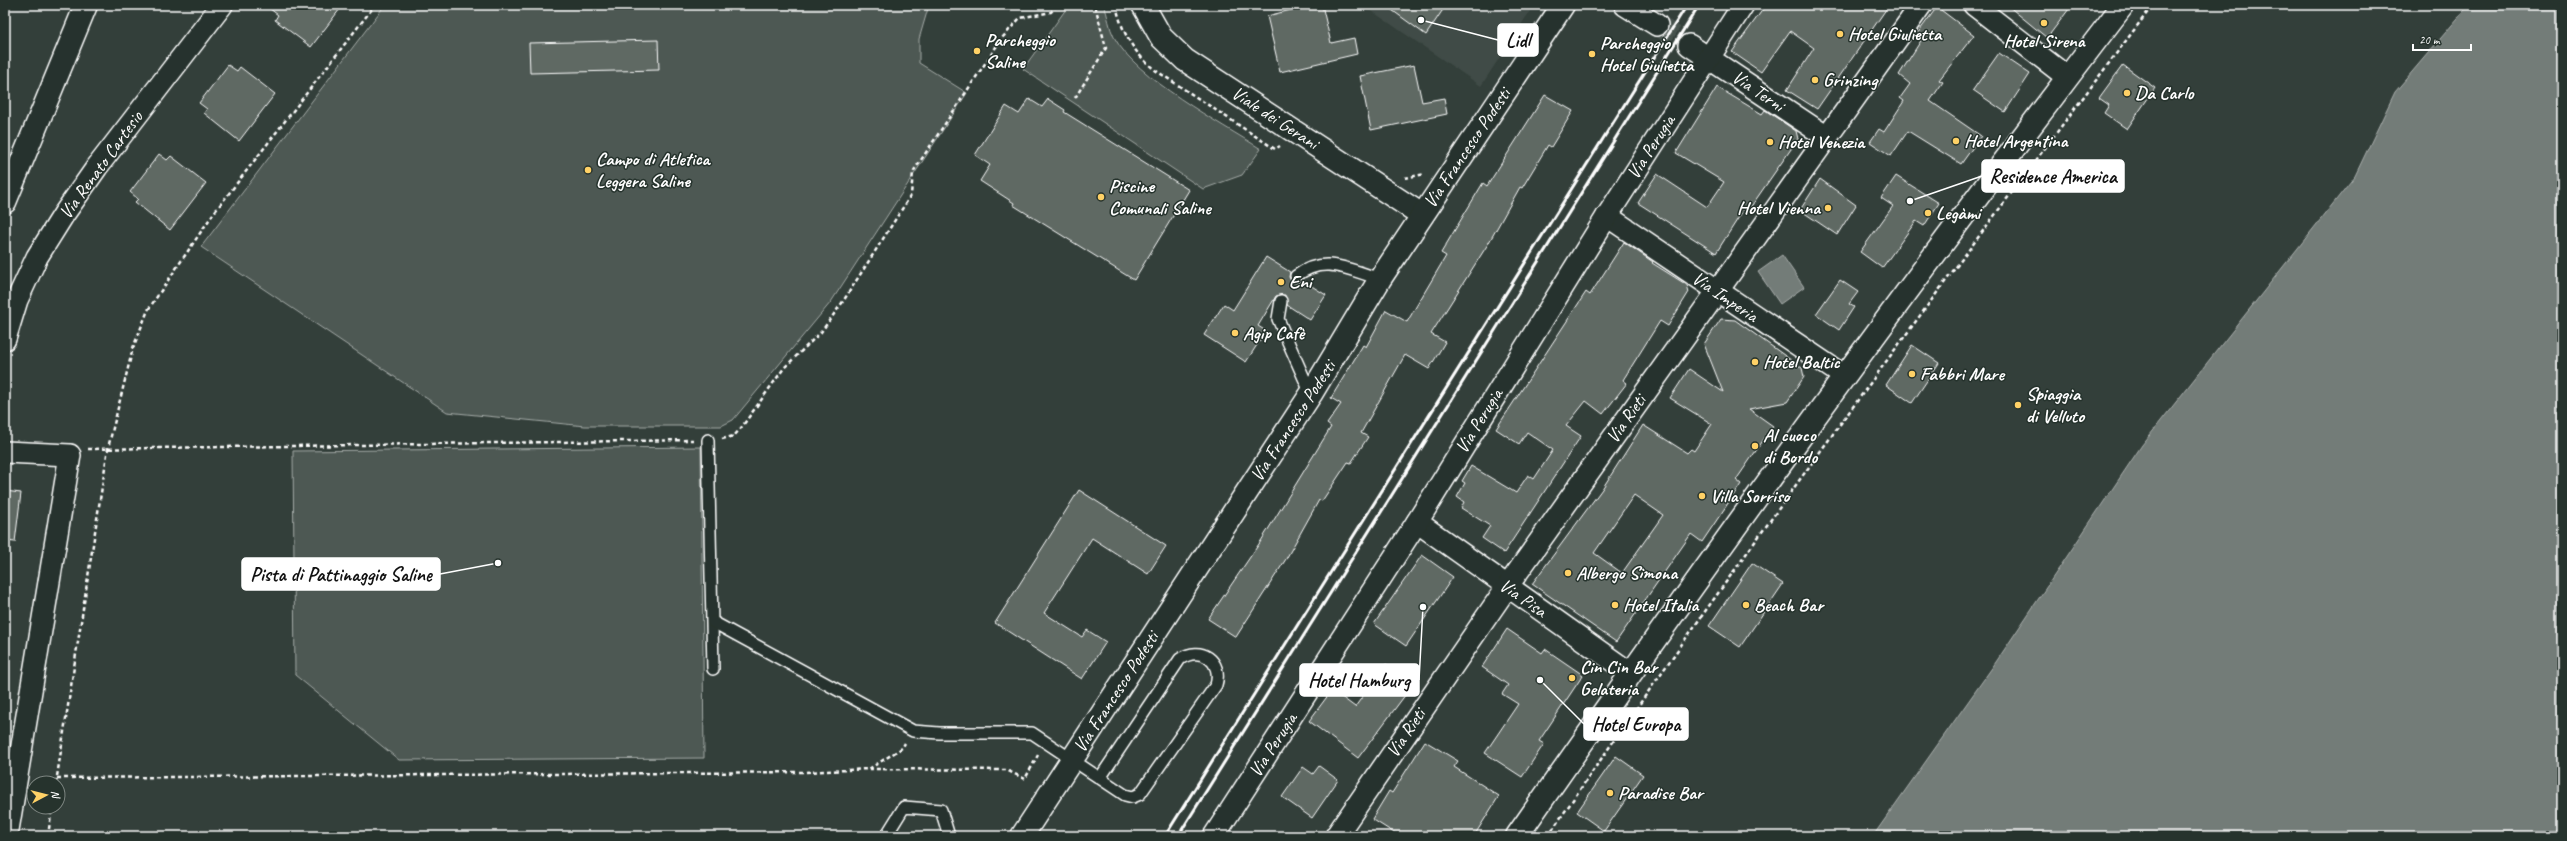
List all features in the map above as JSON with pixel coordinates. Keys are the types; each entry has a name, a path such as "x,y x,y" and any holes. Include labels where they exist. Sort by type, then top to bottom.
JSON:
{"street":[{"path":"5,202 86,5"},
{"name":"Via Renato Cartesio","path":"5,339 17,300 37,257 60,220 97,167 222,5"},
{"name":"Viale dei Gerani","path":"1143,5 1161,37 1185,60 1422,215"},
{"name":"Via Francesco Podesti","path":"1025,835 1072,759 1311,394 1380,279 1563,5"},
{"path":"1625,5 1657,25"},
{"name":"Via Perugia","path":"1214,836 1417,522 1607,216 1743,5"},
{"name":"Via Rieti","path":"1336,836 1507,587 1920,5"},
{"path":"1974,5 2067,78"},
{"path":"1517,836 1630,673 1844,376 2123,5"},
{"name":"Via Terni","path":"1689,45 1827,137"},
{"name":"Via Imperia","path":"1607,216 1844,376"},
{"path":"5,452 70,455 7,836"},
{"name":"Via Pisa","path":"1417,522 1630,673"}],"lane":[{"path":"1296,276 1308,267 1324,263 1380,279"},
{"path":"1281,301 1278,319 1311,394"},
{"path":"708,440 713,669"},
{"path":"713,622 913,731 939,733 1032,733 1125,795 1133,797 1140,794 1216,685 1218,672 1213,660 1201,653 1186,654 1180,659 1100,778"},
{"path":"886,836 904,807 941,810 949,836"}],"path":[{"path":"57,775 108,448 133,348 148,310 213,214 375,5"},
{"path":"70,455 85,449 108,448 708,440 734,436 784,368 825,326 911,195 913,172 1002,38 1020,18 1051,12 1057,5"},
{"path":"1075,98 1106,48 1095,5"},
{"path":"1548,836 1630,716 1841,420 2153,5"},
{"path":"1402,177 1416,177 1428,171"},
{"path":"869,769 902,748 913,731"},
{"path":"66,778 805,772 869,769 1006,770 1025,779 1046,742"},
{"path":"48,836 51,815"},
{"path":"1109,833 1114,836"}],"shaded area":[{"name":"Campo di Atletica Leggera Saline","path":"385,5 929,5 919,39 919,63 967,93 831,302 733,420 721,426 585,426 447,412 201,247"},
{"path":"1069,5 1104,5 1114,37 1125,53 1140,68 1180,99 1261,149 1242,175 1203,189 1023,69"},
{"path":"1363,5 1534,5 1481,86"},
{"path":"2469,5 2562,5 2562,836 1873,836 1994,665 2142,445 2355,176 2395,92"},
{"path":"1782,255 1804,287 1780,304 1758,272"},
{"path":"701,447 704,758 399,760 295,675 293,451"}],"building":[{"path":"265,5 343,5 311,47 275,20 278,15"},
{"path":"1311,5 1322,5 1331,43 1354,38 1357,54 1280,72 1267,16"},
{"path":"1385,5 1446,5 1426,35"},
{"path":"1766,5 1889,5 1817,109 1787,90 1814,48 1790,31 1761,72 1732,52"},
{"name":"Hotel Sirena","path":"2007,5 2072,5 2047,38"},
{"path":"1937,7 1974,35 1939,80 1943,82 1930,101 1981,136 1961,164 1908,131 1891,156 1870,142 1879,129 1884,132 1904,101 1900,98 1910,84 1899,75 1922,39 1917,34"},
{"path":"658,40 659,70 530,73 529,43"},
{"path":"1999,53 2030,74 2005,112 1973,90"},
{"path":"228,65 237,71 240,67 275,94 239,141 204,113 207,109 199,103"},
{"path":"1414,65 1422,102 1444,98 1447,114 1371,130 1360,76"},
{"name":"Da Carlo","path":"2123,65 2155,88 2127,129 2104,113 2109,105 2099,98"},
{"path":"1717,87 1762,114 1765,110 1796,131 1798,139 1750,208 1746,206 1716,253 1638,203 1657,174 1707,207 1724,182 1676,153"},
{"path":"1545,95 1573,111 1551,147 1548,145 1522,188 1520,187 1488,244 1431,334 1445,342 1429,369 1405,355 1361,433 1368,437 1351,463 1348,462 1322,501 1319,500 1286,559 1236,637 1208,619 1261,541 1331,427 1327,424 1341,404 1331,398 1363,345 1366,347 1386,310 1407,322 1446,256 1441,253 1483,183 1487,186"},
{"name":"Piscine Comunali Saline","path":"1029,99 1042,107 1048,99 1065,110 1064,112 1189,190 1134,280 1013,205 1014,203 980,181 990,165 975,155 1006,106 1019,114"},
{"path":"159,154 167,160 171,156 206,183 170,230 135,202 138,199 130,192"},
{"path":"1896,176 1939,203 1924,226 1916,221 1882,268 1860,252 1893,206 1881,198"},
{"name":"Hotel Vienna","path":"1820,179 1856,205 1837,235 1800,210"},
{"path":"1624,242 1653,262 1652,263 1687,285 1689,292 1668,326 1660,321 1623,380 1627,383 1603,414 1586,401 1566,426 1581,436 1504,553 1482,538 1490,526 1461,508 1464,502 1457,497 1465,483 1462,481 1471,466 1516,493 1528,475 1534,479 1553,450 1527,432 1519,444 1496,429 1586,292 1590,295"},
{"path":"1266,257 1290,272 1289,277 1292,282 1302,280 1326,295 1310,320 1287,305 1285,295 1276,296 1258,326 1266,331 1246,362 1204,335 1224,304 1233,310"},
{"path":"1840,280 1858,292 1849,304 1854,307 1839,330 1816,314"},
{"path":"1721,319 1735,320 1802,368 1804,377 1787,402 1749,409 1773,426 1736,480 1741,484 1702,542 1691,534 1616,642 1532,584 1602,489 1643,425 1687,453 1691,449 1694,451 1712,424 1670,398 1689,369 1723,392 1704,344","holes":["1634,495 1663,515 1622,573 1594,553"]},
{"name":"Fabbri Mare","path":"1912,345 1939,363 1912,403 1886,385"},
{"path":"1079,490 1166,546 1148,574 1092,538 1044,613 1082,637 1087,630 1106,642 1082,679 995,623"},
{"path":"5,491 21,493 15,542 5,541"},
{"path":"1422,555 1453,577 1406,646 1374,624"},
{"name":"Beach Bar","path":"1752,563 1783,584 1740,647 1709,626"},
{"path":"1507,629 1542,653 1545,649 1583,675 1539,741 1544,744 1522,777 1485,753 1518,704 1502,694 1508,685 1482,667"},
{"path":"1386,664 1401,676 1397,681 1409,690 1358,758 1309,721 1332,690 1355,707"},
{"path":"1425,741 1458,761 1454,767 1499,796 1474,836 1399,836 1372,819 1389,791 1392,793"},
{"path":"1616,756 1643,775 1604,831 1577,812"},
{"path":"1319,766 1338,780 1312,818 1282,797 1303,767 1313,774"}],"tunnel":[{"path":"1657,25 1689,45"}],"railway":[{"path":"1165,836 1687,5"},
{"path":"1178,836 1699,5"}],"place":[{"name":"Lidl","path":"1421,20"},
{"name":"Hotel Sirena","path":"2044,23"},
{"name":"Hotel Giulietta","path":"1840,34"},
{"name":"Parcheggio Saline","path":"977,51"},
{"name":"Parcheggio Hotel Giulietta","path":"1592,54"},
{"name":"Grinzing","path":"1815,80"},
{"name":"Da Carlo","path":"2127,93"},
{"name":"Hotel Argentina","path":"1956,141"},
{"name":"Hotel Venezia","path":"1770,142"},
{"name":"Campo di Atletica Leggera Saline","path":"588,170"},
{"name":"Piscine Comunali Saline","path":"1101,197"},
{"name":"Residence America","path":"1910,201"},
{"name":"Hotel Vienna","path":"1828,208"},
{"name":"Legàmi","path":"1928,213"},
{"name":"Eni","path":"1281,282"},
{"name":"Agip Cafè","path":"1235,333"},
{"name":"Hotel Baltic","path":"1755,362"},
{"name":"Fabbri Mare","path":"1912,374"},
{"name":"Spiaggia di Velluto","path":"2018,405"},
{"name":"Al cuoco di Bordo","path":"1755,446"},
{"name":"Villa Sorriso","path":"1702,496"},
{"name":"Pista di Pattinaggio Saline","path":"498,563"},
{"name":"Albergo Simona","path":"1568,573"},
{"name":"Hotel Italia","path":"1615,605"},
{"name":"Beach Bar","path":"1746,605"},
{"name":"Hotel Hamburg","path":"1423,607"},
{"name":"Cin Cin Bar Gelateria","path":"1572,678"},
{"name":"Hotel Europa","path":"1540,680"},
{"name":"Paradise Bar","path":"1610,793"}]}
